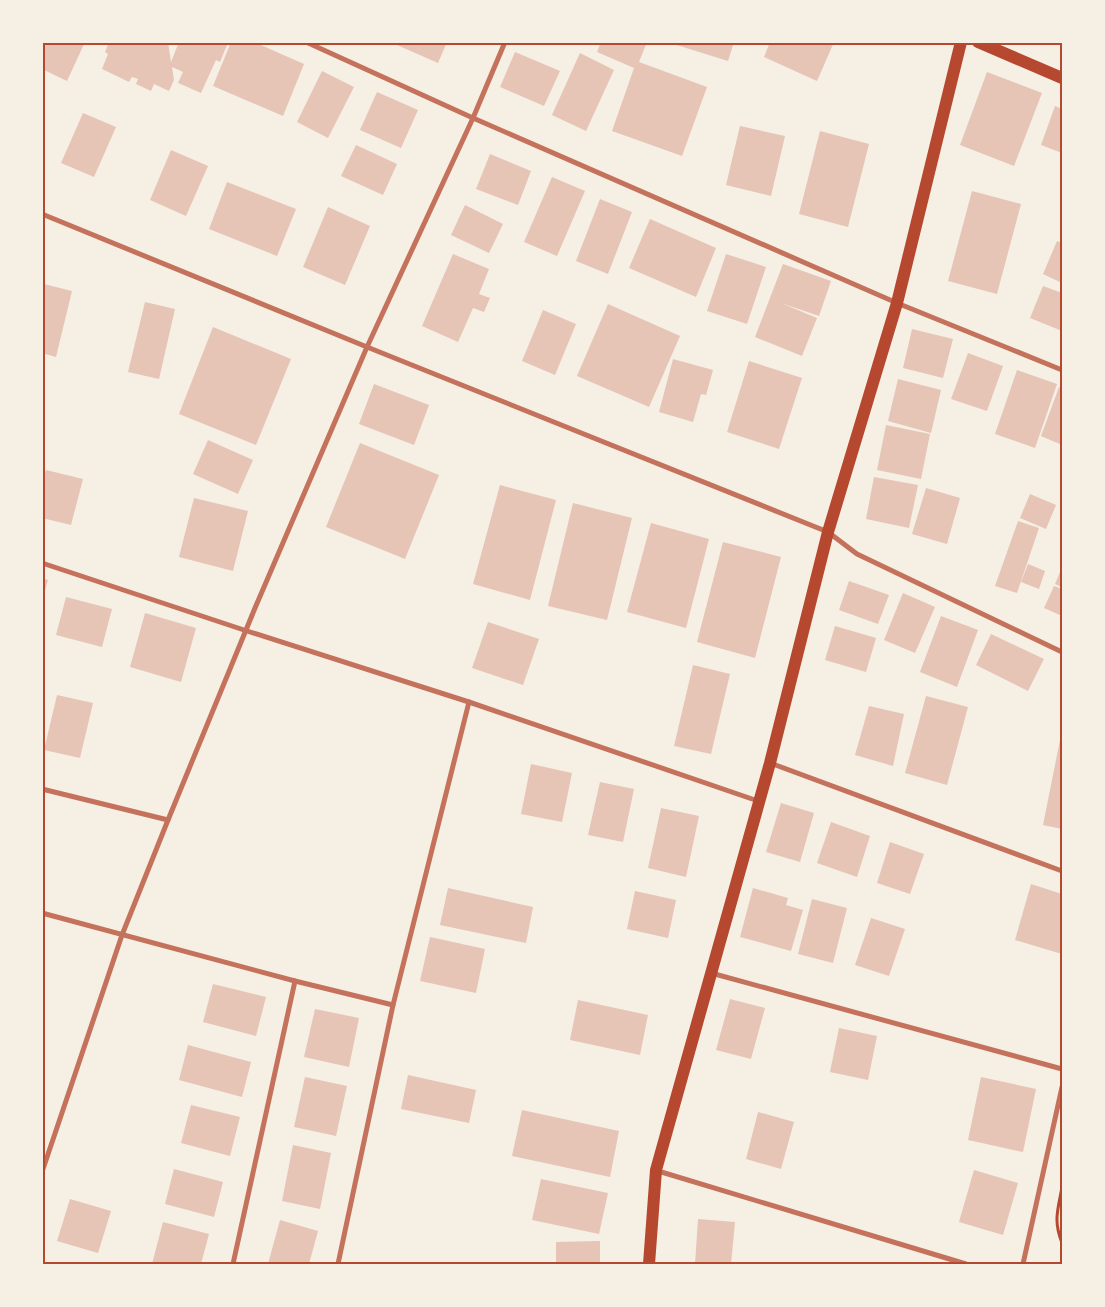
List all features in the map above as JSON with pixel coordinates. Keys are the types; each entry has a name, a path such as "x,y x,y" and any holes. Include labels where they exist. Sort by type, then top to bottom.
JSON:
{"main road":[{"path":"649,1264 656,1170 770,763 828,532 897,303 961,42"},
{"path":"978,42 1062,78"}],"street":[{"path":"306,42 472,118 897,303 1062,370"},
{"path":"42,1172 122,935 168,820 255,608 367,347 505,42"},
{"path":"42,214 828,532 857,554 1062,652"},
{"path":"42,563 469,702 758,801"},
{"path":"338,1264 393,1005 469,702"},
{"path":"770,763 1062,871"},
{"path":"42,789 168,820"},
{"path":"42,913 295,981 393,1005"},
{"path":"710,973 1062,1069"},
{"path":"233,1264 295,981"},
{"path":"1023,1264 1062,1087"},
{"path":"656,1170 966,1264"}],"path":[{"path":"1062,1187 1057,1214 1057,1229 1062,1242"}],"building":[{"path":"42,42 85,42 67,81 42,69"},
{"path":"109,42 168,42 171,62 179,42 222,42 227,45 220,62 216,60 201,93 178,83 183,72 172,67 174,80 169,91 154,84 151,91 136,84 138,79 132,77 129,82 102,69 108,54 105,52"},
{"path":"231,42 254,42 304,64 283,116 213,86"},
{"path":"398,42 447,42 438,63 397,45"},
{"path":"601,42 647,42 639,62 707,87 682,156 612,131 634,68 597,52"},
{"path":"667,42 734,42 728,61"},
{"path":"770,42 834,42 817,81 764,57"},
{"path":"515,52 560,71 544,106 500,87"},
{"path":"580,53 614,70 586,131 552,115"},
{"path":"322,71 354,87 328,138 297,122"},
{"path":"987,72 1042,93 1014,166 960,145"},
{"path":"377,92 418,110 401,148 360,130"},
{"path":"1055,106 1062,109 1062,153 1041,145"},
{"path":"83,113 116,127 94,177 61,163"},
{"path":"740,126 785,136 771,196 726,185"},
{"path":"820,131 869,144 848,227 799,214"},
{"path":"356,145 397,164 383,195 341,176"},
{"path":"171,150 208,166 186,216 150,200"},
{"path":"490,154 531,171 518,205 476,189"},
{"path":"552,177 585,191 557,256 524,242"},
{"path":"227,182 296,209 277,256 209,229"},
{"path":"972,191 1021,204 997,294 948,281"},
{"path":"600,199 632,212 608,274 576,261"},
{"path":"465,205 503,224 489,253 451,235"},
{"path":"328,207 370,226 345,285 303,267"},
{"path":"650,219 716,248 696,297 629,268"},
{"path":"1057,241 1062,243 1062,283 1043,274"},
{"path":"453,254 489,269 479,294 490,298 484,312 473,308 458,342 422,326"},
{"path":"726,254 766,267 747,324 707,311"},
{"path":"783,264 831,281 819,316 781,303 817,318 802,356 755,337"},
{"path":"44,284 72,291 56,357 42,353 42,289"},
{"path":"1043,286 1062,293 1062,331 1030,318"},
{"path":"145,302 175,309 159,379 128,372"},
{"path":"608,304 680,336 649,407 577,376"},
{"path":"543,310 576,324 555,375 522,361"},
{"path":"213,327 291,359 256,445 179,414"},
{"path":"912,329 953,339 943,378 903,368"},
{"path":"968,353 1003,366 987,411 951,399"},
{"path":"673,359 713,370 706,395 701,394 693,422 659,412"},
{"path":"749,361 802,378 779,449 727,432"},
{"path":"1017,370 1057,384 1035,448 995,434"},
{"path":"898,379 941,390 931,433 888,421"},
{"path":"374,384 429,405 414,445 359,424"},
{"path":"1059,387 1062,389 1062,445 1041,436"},
{"path":"886,425 930,434 921,479 877,470"},
{"path":"208,440 253,460 238,494 193,474"},
{"path":"360,443 439,475 405,559 326,527"},
{"path":"46,470 83,479 71,525 42,518 42,485"},
{"path":"874,477 918,485 909,528 866,519"},
{"path":"500,485 556,500 530,600 473,584"},
{"path":"926,488 960,498 947,544 912,534"},
{"path":"1030,494 1056,505 1046,529 1020,518"},
{"path":"194,498 248,511 233,571 179,557"},
{"path":"573,503 632,518 607,620 548,606"},
{"path":"1018,521 1039,528 1017,593 995,586"},
{"path":"651,523 709,539 686,628 627,612"},
{"path":"723,542 781,557 755,658 697,642"},
{"path":"1028,564 1045,571 1039,589 1021,582"},
{"path":"1062,567 1062,587 1055,584"},
{"path":"42,578 48,580 43,598 42,598"},
{"path":"849,581 889,595 878,624 839,610"},
{"path":"1054,586 1062,589 1062,616 1044,608"},
{"path":"903,593 935,607 915,653 884,640"},
{"path":"66,597 112,609 102,647 56,635"},
{"path":"145,613 196,628 181,682 130,667"},
{"path":"941,616 978,630 957,687 920,672"},
{"path":"488,622 539,639 523,685 472,668"},
{"path":"835,626 876,638 866,672 825,660"},
{"path":"991,634 1044,659 1028,691 976,665"},
{"path":"693,665 730,674 711,754 674,746"},
{"path":"57,695 93,703 80,758 44,750"},
{"path":"926,696 968,707 947,785 905,773"},
{"path":"869,706 904,714 893,766 855,755"},
{"path":"1062,730 1062,829 1043,825"},
{"path":"531,764 572,773 562,822 521,814"},
{"path":"600,782 634,789 623,842 588,835"},
{"path":"781,803 814,813 800,862 766,852"},
{"path":"661,808 699,816 686,877 648,868"},
{"path":"831,822 870,836 857,877 817,863"},
{"path":"890,842 924,854 910,894 877,883"},
{"path":"1031,884 1062,894 1062,954 1015,940"},
{"path":"448,888 533,907 526,943 440,925"},
{"path":"753,888 788,898 786,905 803,910 791,951 740,937"},
{"path":"635,891 676,900 668,938 627,929"},
{"path":"812,899 847,908 833,963 798,954"},
{"path":"871,918 905,929 889,976 855,965"},
{"path":"430,937 485,949 476,993 420,981"},
{"path":"213,984 266,997 256,1036 203,1022"},
{"path":"730,999 765,1008 751,1059 716,1050"},
{"path":"578,1000 648,1015 640,1055 570,1040"},
{"path":"315,1009 359,1018 349,1067 304,1057"},
{"path":"839,1028 877,1036 868,1080 830,1072"},
{"path":"188,1045 251,1062 242,1097 179,1080"},
{"path":"408,1075 476,1090 469,1123 401,1109"},
{"path":"305,1077 347,1086 336,1136 294,1127"},
{"path":"981,1077 1036,1089 1023,1152 968,1140"},
{"path":"191,1105 240,1117 230,1156 181,1143"},
{"path":"522,1110 619,1131 610,1177 512,1156"},
{"path":"758,1112 794,1122 781,1169 746,1159"},
{"path":"293,1145 331,1153 320,1209 282,1201"},
{"path":"174,1169 223,1182 214,1217 165,1204"},
{"path":"974,1170 1018,1183 1003,1235 959,1222"},
{"path":"541,1179 608,1193 599,1234 532,1220"},
{"path":"70,1199 111,1211 98,1253 57,1241"},
{"path":"698,1219 735,1222 731,1264 695,1264"},
{"path":"280,1220 318,1231 309,1264 268,1264"},
{"path":"163,1222 209,1234 201,1264 152,1264"},
{"path":"600,1241 600,1264 556,1264 556,1242"}]}
